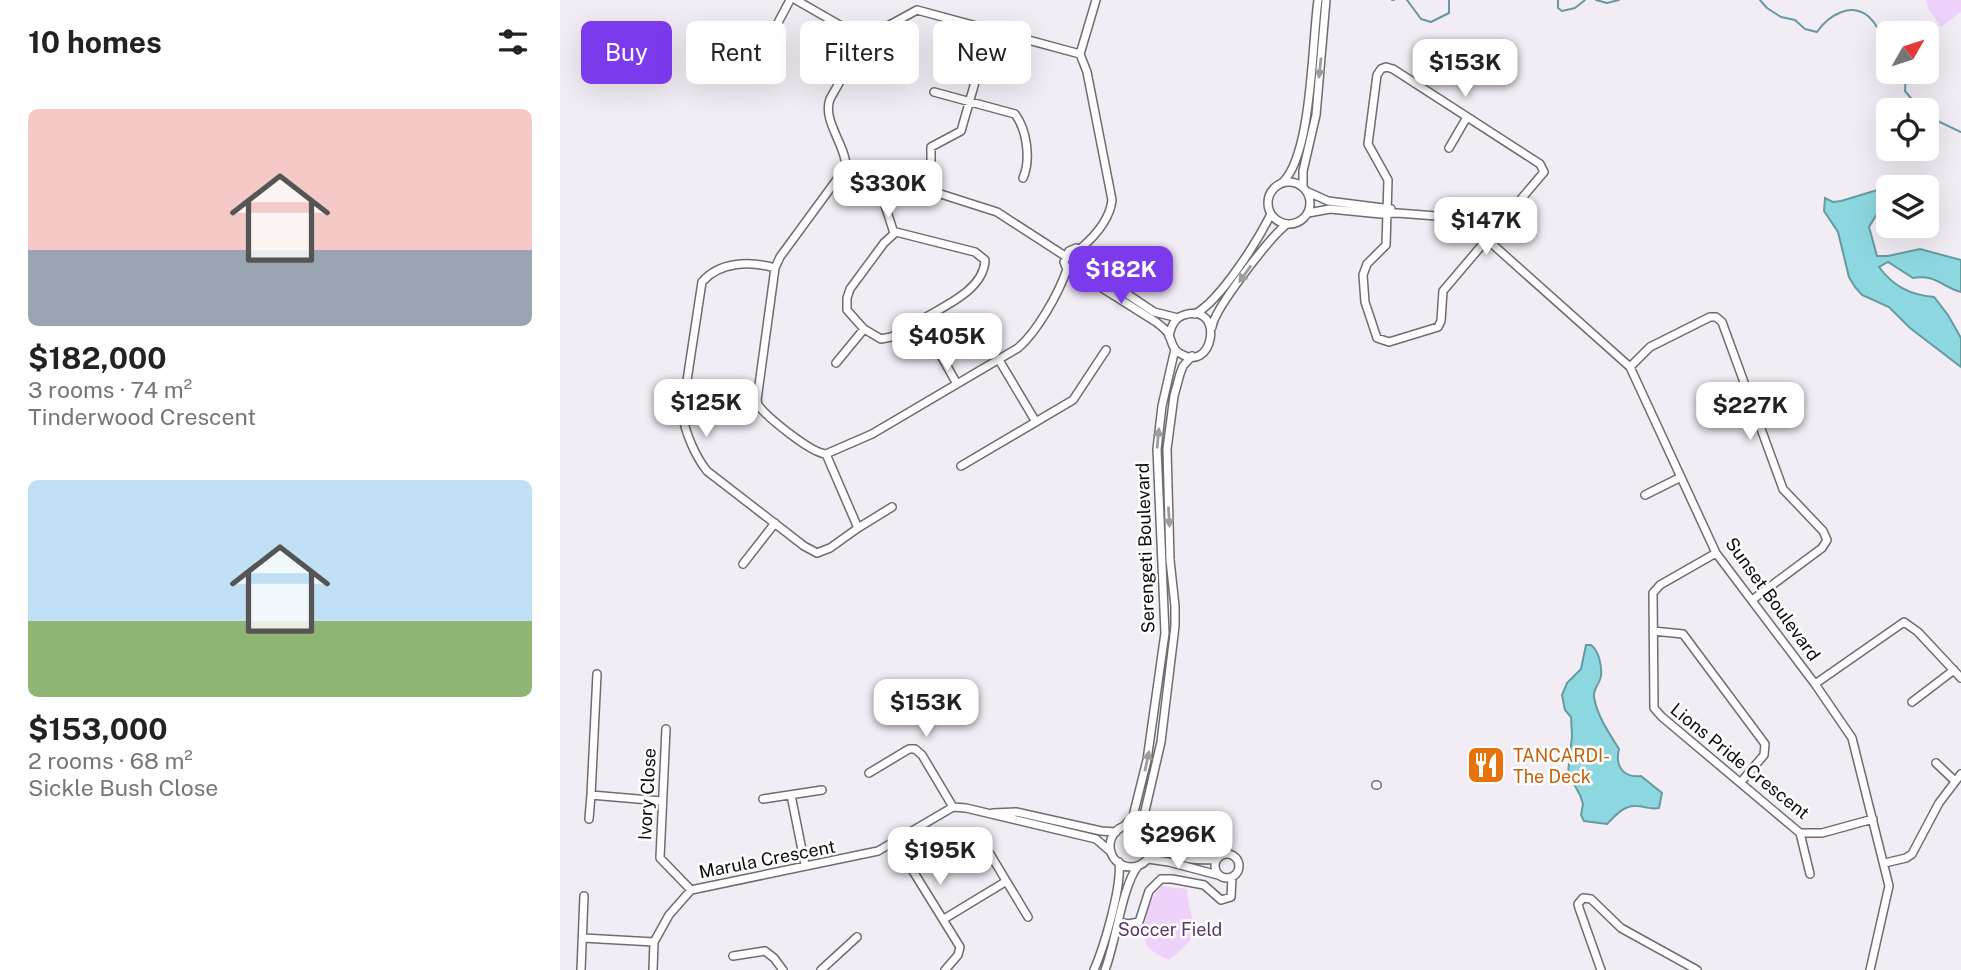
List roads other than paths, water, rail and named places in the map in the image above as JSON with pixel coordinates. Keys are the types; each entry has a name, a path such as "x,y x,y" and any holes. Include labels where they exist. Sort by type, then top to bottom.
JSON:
{"street":[{"path":"779,21 790,0"},
{"path":"796,0 833,21"},
{"path":"917,10 920,0"},
{"path":"826,454 872,434 1025,342 1062,285 1066,269 1065,256 1072,249 1080,249 1092,239 1111,208 1112,200 1087,72 1080,54 1096,0"},
{"path":"1318,0 1305,124 1294,168 1283,182 1272,190 1268,204 1271,214 1279,222 1287,224 1301,221 1311,204 1305,189 1303,171 1316,116 1326,0"},
{"path":"897,21 917,10 957,21"},
{"path":"1031,41 1080,54"},
{"path":"1386,67 1393,69 1467,117 1544,169 1543,177 1443,291 1440,304 1441,321 1438,327 1383,342 1375,332 1362,287 1364,268 1386,245 1388,180 1368,144 1377,75 1386,67"},
{"path":"839,84 827,110 846,158 846,169 780,257 775,268 758,403 762,410 809,447 826,454 858,528"},
{"path":"937,192 931,177 931,147 961,131 974,84"},
{"path":"934,92 1011,112 1017,117 1028,162 1023,178"},
{"path":"1449,148 1467,117"},
{"path":"846,169 878,184 925,189 998,212 1065,256"},
{"path":"925,189 931,177"},
{"path":"1283,182 1290,181 1322,200 1387,211"},
{"path":"878,184 894,233"},
{"path":"1308,213 1358,208"},
{"name":"Sunset Boulevard","path":"1387,211 1456,216 1468,221 1630,367 1716,553 1849,733 1889,886 1870,970"},
{"path":"1195,314 1216,295 1259,236 1271,214"},
{"path":"1211,329 1204,318 1185,314 1178,318 1170,329 1170,336 1175,349 1181,354 1192,356 1207,349 1212,336 1214,316 1273,236 1287,224"},
{"path":"900,231 975,252 985,260 985,267 971,288 922,320 884,339 877,338 864,329 848,314 846,298 854,283 894,233 900,231"},
{"path":"1062,285 1087,270 1092,239"},
{"path":"1080,249 1090,259 1097,274 1170,336"},
{"path":"775,268 743,262 709,275 700,285 682,413 700,460 707,471 809,550 820,553 892,507"},
{"path":"1066,269 1154,312 1178,318"},
{"path":"1630,367 1650,346 1710,317 1716,317 1722,322 1783,489 1823,531 1827,540 1822,548 1752,600"},
{"path":"922,320 957,384"},
{"path":"836,363 864,329"},
{"name":"Serengeti Boulevard","path":"1125,825 1133,816 1147,760 1165,633 1157,449 1162,406 1175,349"},
{"path":"961,466 1073,400 1106,350"},
{"name":"Serengeti Boulevard","path":"1146,830 1145,810 1161,742 1175,626 1168,501 1168,436 1180,374 1192,356"},
{"path":"999,360 1036,422"},
{"path":"1726,400 1746,390"},
{"path":"1645,495 1681,477"},
{"path":"743,565 775,523"},
{"name":"Lions Pride Crescent","path":"1716,553 1654,590 1654,708 1800,833 1822,832 1873,819"},
{"path":"1815,684 1904,622 1918,632 1961,678"},
{"path":"1653,631 1682,634 1765,744 1764,755 1741,782"},
{"path":"1912,702 1954,670"},
{"path":"589,819 597,674"},
{"name":"Ivory Close","path":"666,729 660,858 691,890"},
{"path":"869,772 909,749 915,749 922,755 953,807 1096,839 1119,862 1128,867 1138,866"},
{"path":"1936,763 1955,781"},
{"path":"1885,863 1912,854 1939,803 1961,774"},
{"path":"763,799 822,790"},
{"path":"591,795 661,801"},
{"path":"791,795 804,865"},
{"name":"Marula Crescent","path":"653,970 654,942 669,915 691,890 878,851 953,807"},
{"path":"985,813 1024,813 1101,831 1116,831"},
{"path":"1021,822 1024,813"},
{"path":"1043,827 1045,818"},
{"path":"1111,852 1111,839 1116,831 1125,825 1139,826 1146,830 1163,850 1174,855 1196,860 1217,859 1225,854 1236,857 1240,868 1232,878 1231,897 1221,900 1202,884 1161,879 1149,891 1139,922 1119,922"},
{"path":"1800,833 1810,874"},
{"path":"1105,970 1129,880 1138,866 1151,854 1152,840"},
{"path":"895,842 960,947 958,955 945,970"},
{"path":"990,854 1028,917"},
{"path":"1148,859 1165,860 1232,878"},
{"path":"1217,859 1215,869 1219,875"},
{"path":"1094,970 1101,954 1113,904 1120,872 1119,862"},
{"path":"944,919 1005,882"},
{"path":"581,970 584,896"},
{"path":"1601,970 1578,908 1583,898 1591,899 1621,928 1697,970"},
{"path":"821,970 857,937"},
{"path":"583,938 654,942"},
{"path":"733,956 768,952 783,970"}],"water":[{"path":"1876,190 1876,216 1869,227 1877,256 1920,249 1961,260 1961,292 1933,279 1913,278 1888,262 1879,267 1903,288 1934,297 1961,338 1961,367 1910,328 1889,307 1862,295 1855,287 1849,277 1838,232 1824,211 1825,198 1833,202"},
{"path":"1586,645 1594,648 1599,659 1601,676 1594,697 1607,731 1619,749 1621,769 1629,775 1641,776 1662,793 1659,808 1628,807 1607,824 1584,821 1580,795 1568,773 1571,717 1565,710 1562,695 1567,683 1581,669"}],"waterway":[{"path":"1407,0 1421,19 1431,22 1449,13 1449,0"},
{"path":"1558,0 1558,8 1562,11 1575,8 1585,0"},
{"path":"1596,0 1607,3 1619,0"},
{"path":"1760,0 1781,17 1795,20 1805,29 1817,32 1834,16 1848,10 1862,12 1876,27"},
{"path":"1905,84 1905,91 1911,98"},
{"path":"1939,122 1961,132"}],"place":[{"name":"TANCARDI- The Deck","path":"1486,765"}],"park label":[{"name":"Soccer Field","path":"1170,929"}]}
